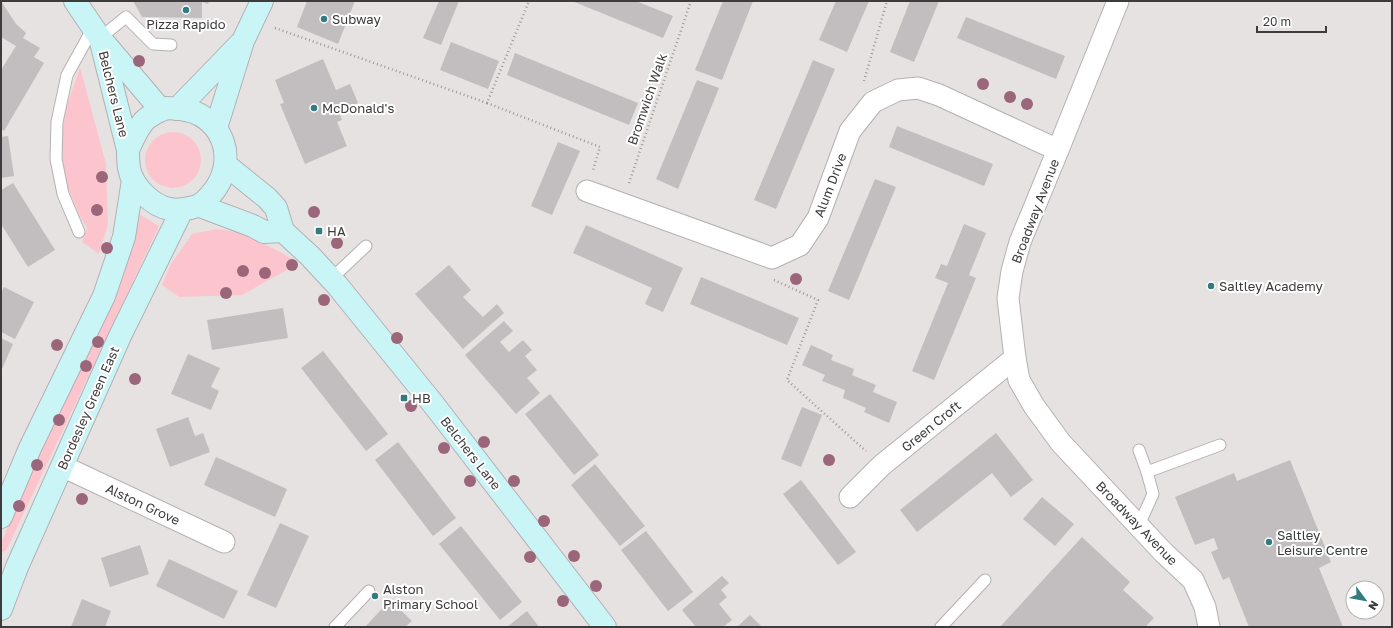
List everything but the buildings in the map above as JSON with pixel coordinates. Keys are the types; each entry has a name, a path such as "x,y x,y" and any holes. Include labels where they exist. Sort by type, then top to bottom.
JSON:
{"main road":[{"name":"Belchers Lane","path":"75,1 96,33 169,110"},
{"path":"216,128 243,41 262,1"},
{"name":"Belchers Lane","path":"96,33 128,150"},
{"path":"243,41 169,110 145,121 134,137 128,150 129,169 143,194 156,204 169,209 191,208 253,226 264,232 284,231"},
{"name":"Bordesley Green East","path":"1,609 17,567 120,336 191,208 211,195 222,179 226,165 226,154 222,140 216,128 198,113 188,110 169,110"},
{"name":"Belchers Lane","path":"226,165 267,198 276,208 284,231 332,279 434,405 605,627"},
{"path":"1,517 30,448 104,296 124,237 134,180"}],"street":[{"name":"Broadway Avenue","path":"1118,1 1020,242 1012,271 1008,298 1015,358 1019,380 1034,406 1056,436 1164,552 1193,580 1205,607 1209,627"},
{"name":"Alum Drive","path":"772,258 800,245 818,218 850,131 873,102 898,90 918,88 939,95 1058,150"},
{"path":"587,191 772,258"},
{"name":"Green Croft","path":"850,497 882,465 1015,358"},
{"name":"Alston Grove","path":"62,466 224,542"}],"lane":[{"path":"79,232 63,194 56,159 58,122 68,75 96,33 126,17 153,44 171,45"},
{"path":"332,279 366,246"},
{"path":"1147,472 1220,445"},
{"path":"1139,450 1153,494 1139,525"},
{"path":"941,627 985,580"},
{"path":"335,627 369,591"}],"path":[{"path":"487,103 529,1"},
{"name":"Bromwich Walk","path":"621,204 691,1"},
{"path":"863,86 887,1"},
{"path":"271,33 274,27 487,103 600,147 587,191"},
{"path":"772,258 774,280 818,300 787,380 882,465"}],"shaded area":[{"path":"80,67 106,164 108,224 99,254 82,242 87,228 80,216 65,180 61,144 66,108"},
{"path":"167,132 179,132 189,136 197,144 201,154 201,166 197,176 189,184 179,188 167,188 157,184 149,176 145,166 145,154 149,144 157,136"},
{"path":"139,214 159,226 6,551 2,552 1,543"},
{"path":"216,229 244,233 297,261 292,267 242,295 179,297 162,285 171,264 192,234"}],"place":[{"name":"Pizza Rapido","path":"186,10"},
{"name":"Subway","path":"324,19"},
{"name":"McDonald's","path":"314,108"},
{"name":"HA","path":"319,231"},
{"name":"Saltley Academy","path":"1211,286"},
{"name":"HB","path":"404,398"},
{"name":"Saltley Leisure Centre","path":"1269,542"},
{"name":"Alston Primary School","path":"375,596"}]}
